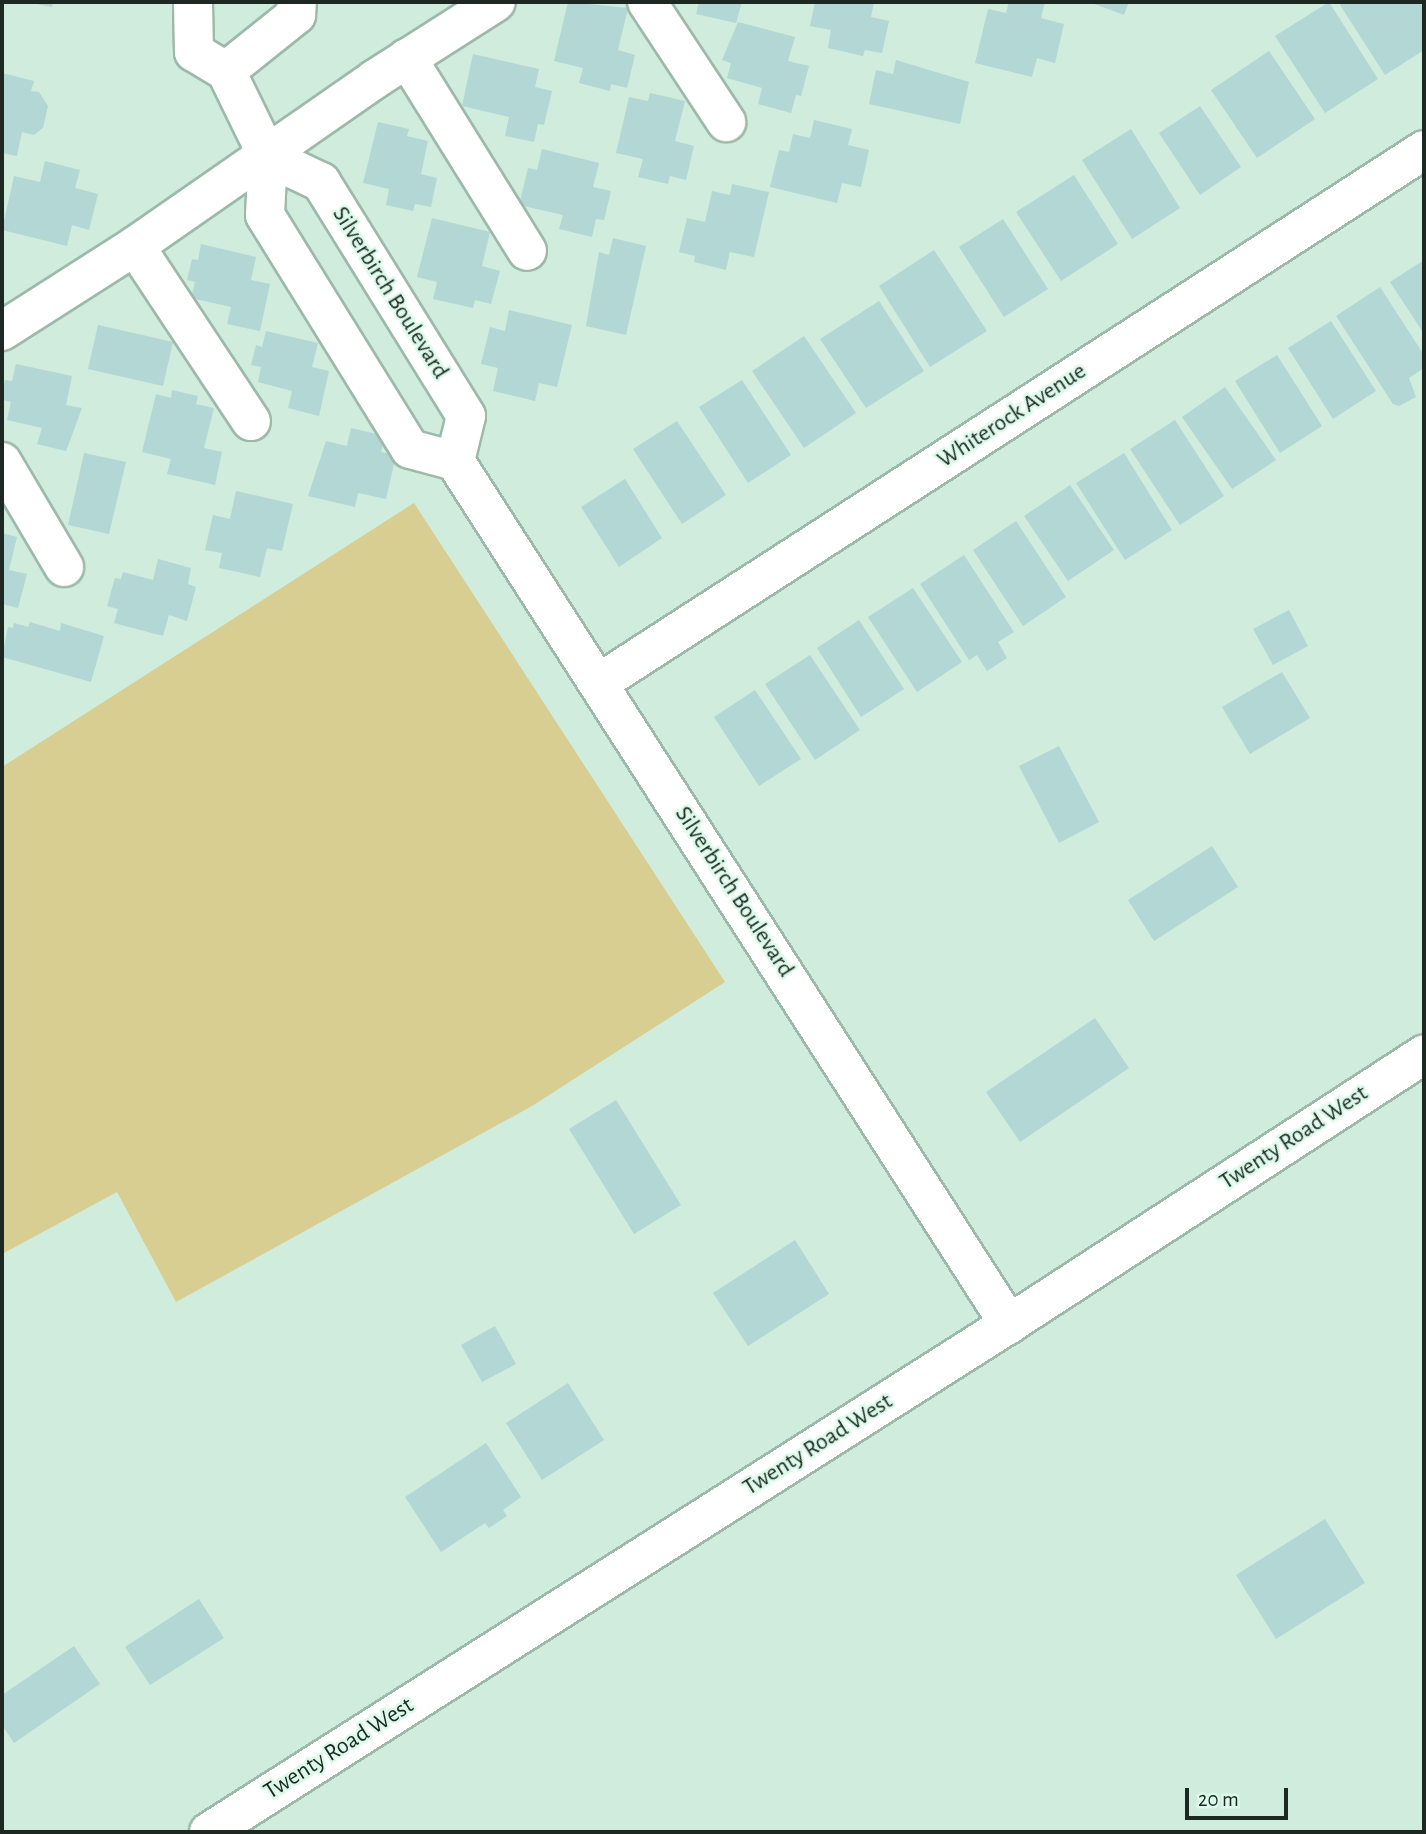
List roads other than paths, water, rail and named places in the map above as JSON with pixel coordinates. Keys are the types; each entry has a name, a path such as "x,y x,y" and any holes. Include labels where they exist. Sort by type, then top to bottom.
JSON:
{"street":[{"path":"193,2 194,52 226,71 268,157 265,215 410,449 455,461"},
{"path":"226,71 296,15 297,2"},
{"path":"2,331 135,246 268,157 407,58 496,2"},
{"path":"647,2 726,122"},
{"path":"407,58 527,250"},
{"name":"Whiterock Avenue","path":"599,682 1424,150"},
{"name":"Silverbirch Boulevard","path":"268,157 321,181 466,416 455,461 1009,1324"},
{"path":"135,246 251,421"},
{"path":"2,462 64,567"},
{"name":"Twenty Road West","path":"209,1832 1009,1324 1424,1054"}]}
